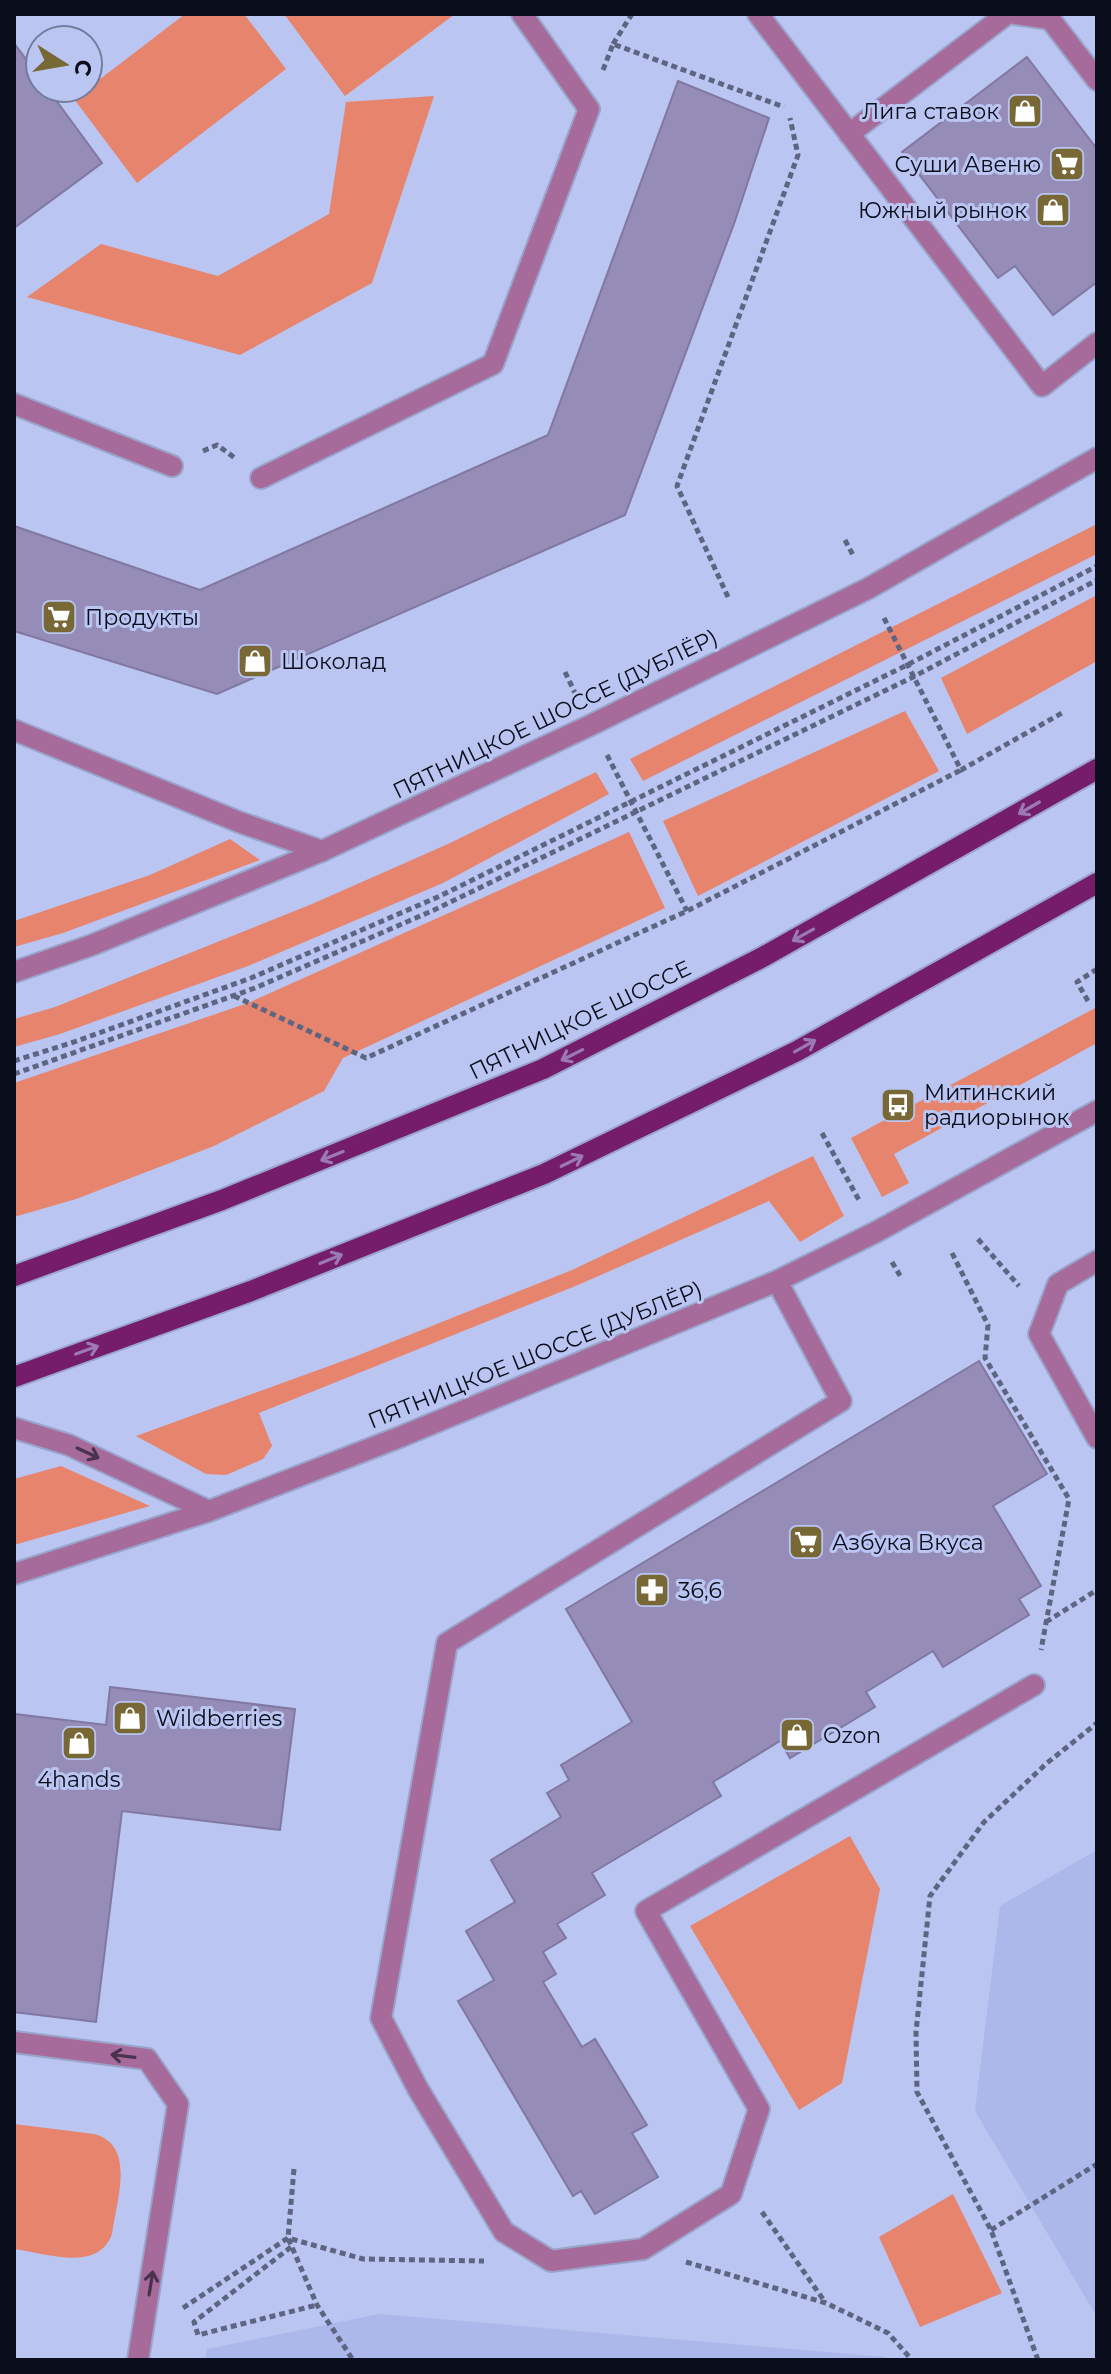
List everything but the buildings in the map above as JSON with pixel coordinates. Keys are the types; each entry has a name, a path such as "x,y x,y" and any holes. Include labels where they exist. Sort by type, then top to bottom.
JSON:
{"main road":[{"name":"ПЯТНИЦКОЕ ШОССЕ","path":"14,1276 222,1200 543,1069 761,958 1097,769"},
{"path":"14,1377 251,1291 544,1174 797,1051 1097,883"}],"street":[{"path":"261,478 493,364 589,109 522,14"},
{"path":"758,14 1042,386 1097,343"},
{"path":"849,134 1007,14"},
{"path":"1015,14 1050,19 1097,80"},
{"path":"14,404 172,466"},
{"name":"ПЯТНИЦКОЕ ШОССЕ (ДУБЛЁР)","path":"14,972 92,945 322,851 591,725 869,588 1097,458"},
{"path":"14,730 239,822 322,851"},
{"name":"ПЯТНИЦКОЕ ШОССЕ (ДУБЛЁР)","path":"14,1574 209,1511 400,1437 777,1281 876,1232 1097,1111"},
{"path":"1097,1261 1058,1284 1039,1334 1097,1438"},
{"path":"777,1281 841,1401 447,1643 381,2018 418,2089 504,2232 551,2261 643,2249 731,2194 759,2109 646,1911 1034,1685"},
{"path":"14,1428 69,1445 209,1511"},
{"path":"14,2042 147,2059 178,2104 138,2360"}],"path":[{"path":"589,109 613,44 632,14"},
{"path":"613,44 788,109 798,155 677,486 728,597"},
{"path":"172,466 217,445 261,478"},
{"path":"845,540 854,559"},
{"path":"14,1061 251,978 440,896 907,665 1097,566"},
{"path":"14,1074 234,995 434,910 913,677 1097,580"},
{"path":"877,605 961,770"},
{"path":"234,995 366,1058 687,911 961,770 1062,713"},
{"path":"609,758 687,911"},
{"path":"1088,1001 1077,982 1097,969"},
{"path":"822,1133 863,1208"},
{"path":"978,1239 1019,1287"},
{"path":"952,1253 988,1325 985,1358 1069,1499 1034,1685"},
{"path":"1046,1623 1097,1590"},
{"path":"1038,2360 991,2230 917,2092 916,2032 930,1896 984,1822 1047,1763 1097,1723"},
{"path":"991,2230 1097,2164"},
{"path":"294,2169 288,2238 317,2305 353,2360"},
{"path":"731,2194 755,2203 826,2303"},
{"path":"147,2306 178,2311 288,2238 363,2259 488,2261"},
{"path":"291,2247 194,2322 198,2335 317,2305"},
{"path":"643,2249 826,2303 888,2333 912,2360"}],"shaded area":[{"path":"185,14 244,14 286,69 137,183 78,104 104,104 104,76"},
{"path":"284,14 455,14 345,96"},
{"path":"434,96 372,283 240,355 27,297 101,244 218,276 329,214 346,102"},
{"path":"1097,524 1097,554 643,781 630,759"},
{"path":"1097,595 1097,661 967,734 941,678"},
{"path":"905,711 939,771 698,896 663,821"},
{"path":"596,772 609,794 443,883 248,966 60,1034 14,1047 14,1019 55,1007 312,904 448,844"},
{"path":"629,832 665,908 343,1058 324,1091 214,1146 76,1199 14,1217 14,1083 248,1003"},
{"path":"230,839 260,860 63,933 14,947 14,921 150,875"},
{"path":"1097,1007 1097,1043 894,1154 909,1183 882,1197 851,1138"},
{"path":"813,1156 844,1216 800,1242 769,1201 578,1285 259,1413 272,1446 263,1459 226,1475 206,1474 136,1436 354,1357 572,1270"},
{"path":"61,1466 150,1506 14,1545 14,1479"},
{"path":"850,1836 880,1889 842,2083 799,2110 690,1926"},
{"path":"1097,1850 1097,2317 975,2111 1000,1906"},
{"path":"14,2124 94,2134 107,2140 116,2150 121,2176 112,2234 105,2246 95,2253 70,2258 14,2249"},
{"path":"953,2194 1002,2293 920,2327 879,2237"},
{"path":"379,2314 886,2357 887,2360 205,2360 207,2349"}],"place":[{"name":"Лига ставок","path":"1025,111"},
{"name":"Суши Авеню","path":"1067,164"},
{"name":"Южный рынок","path":"1053,210"},
{"name":"Продукты","path":"59,617"},
{"name":"Шоколад","path":"255,661"},
{"name":"Митинский радиорынок","path":"898,1105"},
{"name":"Азбука Вкуса","path":"806,1542"},
{"name":"36,6","path":"652,1590"},
{"name":"Wildberries","path":"130,1718"},
{"name":"Ozon","path":"797,1735"},
{"name":"4hands","path":"79,1743"}]}
